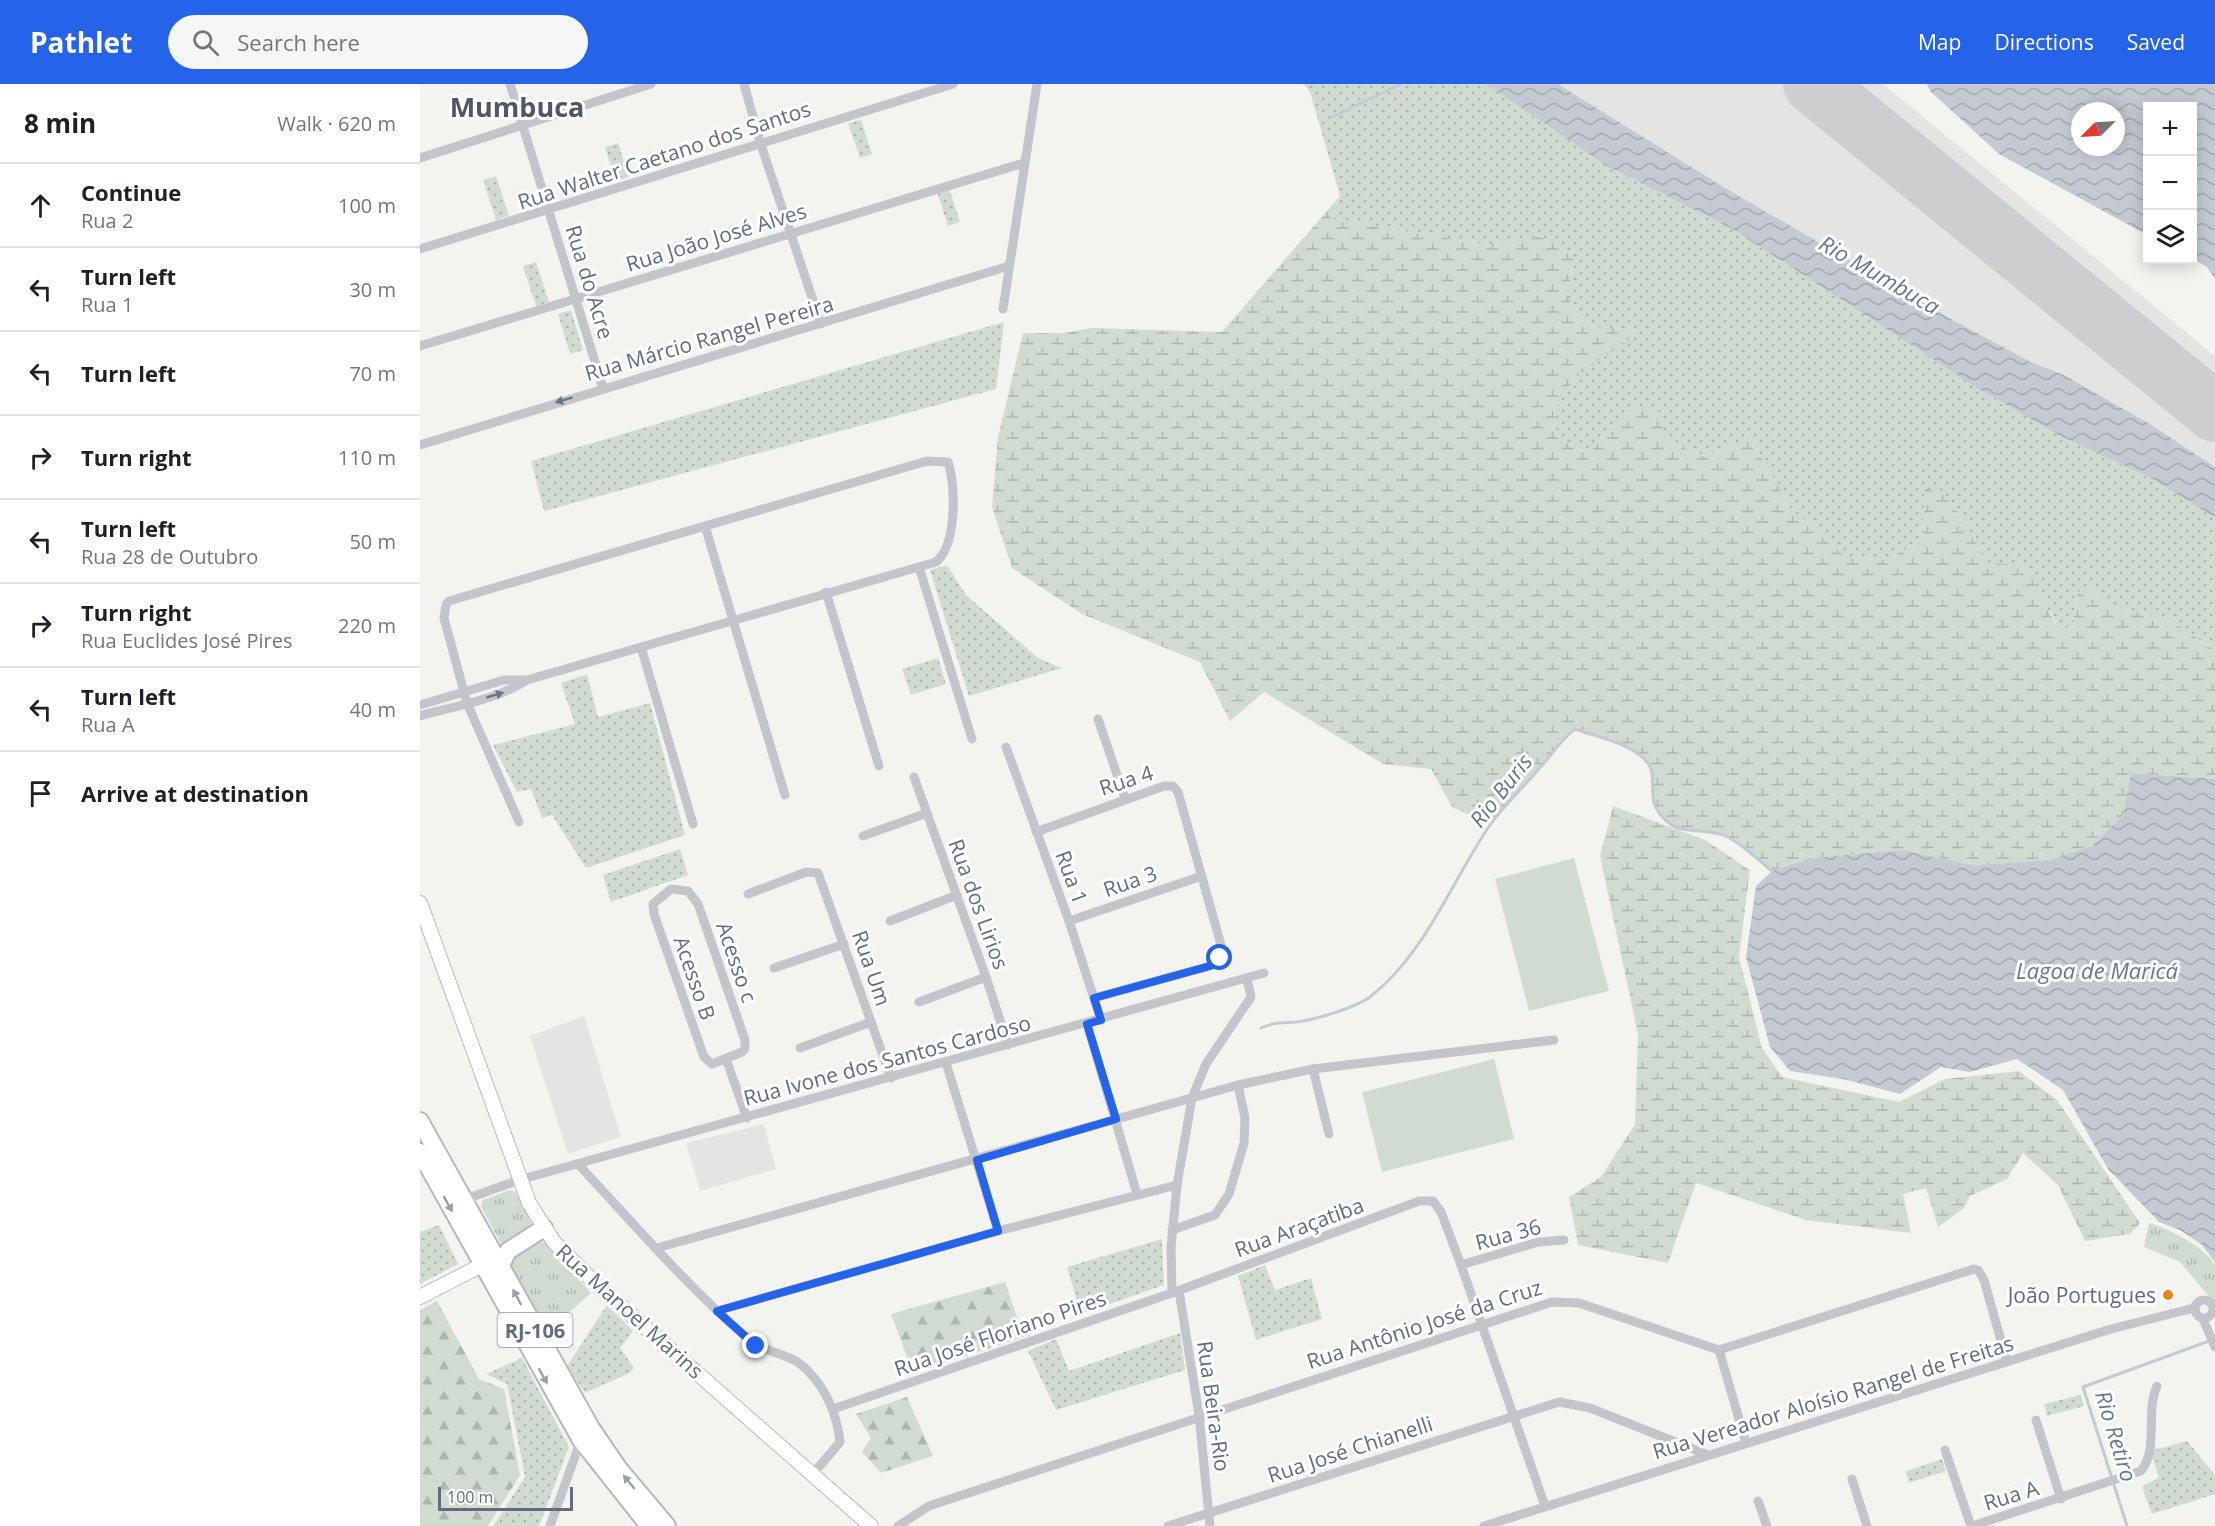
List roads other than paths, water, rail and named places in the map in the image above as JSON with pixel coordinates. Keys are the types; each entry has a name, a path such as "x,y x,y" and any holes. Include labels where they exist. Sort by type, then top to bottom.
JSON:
{"highway":[{"name":"RJ-106","path":"420,1121 591,1428 619,1469 667,1526"},
{"name":"RJ-106","path":"420,1154 581,1440 649,1526"},
{"path":"500,1267 508,1251 544,1228"}],"main road":[{"name":"Rua Manoel Marins","path":"420,903 424,928 519,1180 544,1228 567,1258 872,1526"},
{"path":"420,1297 482,1265"}],"street":[{"name":"Rua do Acre","path":"510,84 603,388"},
{"path":"420,158 651,84"},
{"path":"744,84 760,142 821,324"},
{"name":"Rua Walter Caetano dos Santos","path":"420,249 953,84"},
{"path":"1003,309 1038,84"},
{"name":"Rua João José Alves","path":"420,346 1024,163"},
{"name":"Rua Márcio Rangel Pereira","path":"420,445 1009,266"},
{"path":"420,716 467,703 505,691 527,680 936,562 945,555 951,527 951,472 948,462 938,460 449,601 444,618 467,703 519,822"},
{"path":"705,526 784,795"},
{"path":"919,567 972,739"},
{"path":"826,592 879,766"},
{"path":"641,647 693,824"},
{"path":"420,705 504,680 527,680"},
{"path":"1098,719 1125,798"},
{"name":"Rua 1","path":"1006,747 1069,921 1101,1020"},
{"name":"Rua dos Lirios","path":"914,777 1008,1045"},
{"name":"Rua 4","path":"1036,832 1125,798 1164,786 1173,786 1176,789 1202,876"},
{"path":"863,836 927,813"},
{"name":"Rua Um","path":"748,894 790,877 816,872 821,876 891,1078"},
{"path":"1094,998 1210,966 1220,958 1223,952 1202,876"},
{"name":"Rua 3","path":"1069,921 1202,876"},
{"name":"Acesso B","path":"688,891 671,889 654,904 658,924 708,1062 712,1064 726,1059"},
{"name":"Acesso c","path":"688,891 698,904 745,1048 726,1059"},
{"path":"890,921 957,895"},
{"path":"774,968 844,944"},
{"name":"Rua Ivone dos Santos Cardoso","path":"464,1200 519,1180 1264,973"},
{"path":"919,1002 986,977"},
{"name":"Rua Beira-Rio","path":"1210,1526 1199,1415 1176,1292 1172,1230 1192,1098 1206,1064 1248,1003 1251,993 1247,979"},
{"path":"800,1048 872,1022"},
{"path":"1087,1024 1137,1194"},
{"path":"657,1248 1238,1085 1313,1069 1554,1040"},
{"path":"726,1059 747,1118"},
{"path":"946,1062 998,1231"},
{"path":"1313,1069 1329,1134"},
{"path":"1172,1230 1215,1215 1232,1188 1242,1155 1245,1132 1238,1085"},
{"path":"578,1164 717,1311 756,1346 787,1355 797,1361 820,1387 833,1410 840,1442 813,1474"},
{"path":"717,1311 998,1231 1177,1185"},
{"name":"Rua Araçatiba","path":"1176,1292 1419,1201 1432,1201 1441,1212 1461,1265"},
{"name":"Rua 36","path":"1461,1265 1538,1242 1564,1240"},
{"path":"1461,1265 1480,1325 1545,1506"},
{"path":"1746,1443 1719,1350 1974,1269 1978,1270 1984,1280 2007,1362"},
{"name":"Rua José Floriano Pires","path":"833,1410 1176,1292"},
{"name":"Rua Antônio José da Cruz","path":"898,1526 929,1506 1199,1415 1536,1306 1565,1301 1579,1303 1719,1350"},
{"path":"2200,1301 2206,1301 2211,1305 2211,1314 2204,1319 2196,1316 2194,1308 2200,1301"},
{"name":"Rua Vereador Aloísio Rangel de Freitas","path":"1484,1526 2145,1319 2194,1308"},
{"path":"2204,1319 2214,1346"},
{"name":"Rua A","path":"1945,1450 1972,1526 2138,1473 2147,1462 2152,1401 2157,1386"},
{"name":"Rua José Chianelli","path":"1168,1526 1542,1406 1572,1403 1590,1408 1708,1455"},
{"name":"Rua A","path":"2036,1419 2061,1498"},
{"path":"550,1526 581,1440"},
{"path":"1852,1479 1867,1526"},
{"path":"1758,1501 1767,1526"}],"water":[{"path":"1486,84 1558,84 1722,186 1951,319 2029,361 2064,375 2150,424 2215,467 2215,518 2156,481 2058,435 1980,390 1732,229 1605,165"},
{"path":"1927,84 2215,84 2215,279 2207,267 2197,261 2197,102 2143,102 2143,233 1999,154 1930,91"},
{"name":"Lagoa de Maricá","path":"2131,773 2215,779 2215,1262 2201,1244 2180,1230 2159,1222 2108,1169 2063,1090 2017,1059 1970,1072 1941,1067 1900,1094 1843,1079 1790,1071 1770,1047 1746,957 1756,886 1772,871 1811,858 1902,850 1972,865 2049,860 2092,846 2123,815"}],"waterway":[{"path":"1330,118 1401,84"},
{"name":"Rio Buris","path":"1261,1028 1313,1019 1345,1009 1370,997 1390,979 1422,938 1476,847 1501,810 1575,729 1626,746 1643,758 1652,771 1653,800 1656,808 1669,823 1682,829 1728,837 1772,871"},
{"name":"Rio Retiro","path":"2127,1526 2083,1387 2209,1341"}],"place":[{"name":"João Portugues","path":"2168,1295"}],"district":[{"name":"Mumbuca","path":"517,106"}],"water label":[{"name":"Rio Mumbuca","path":"1880,274"}]}
